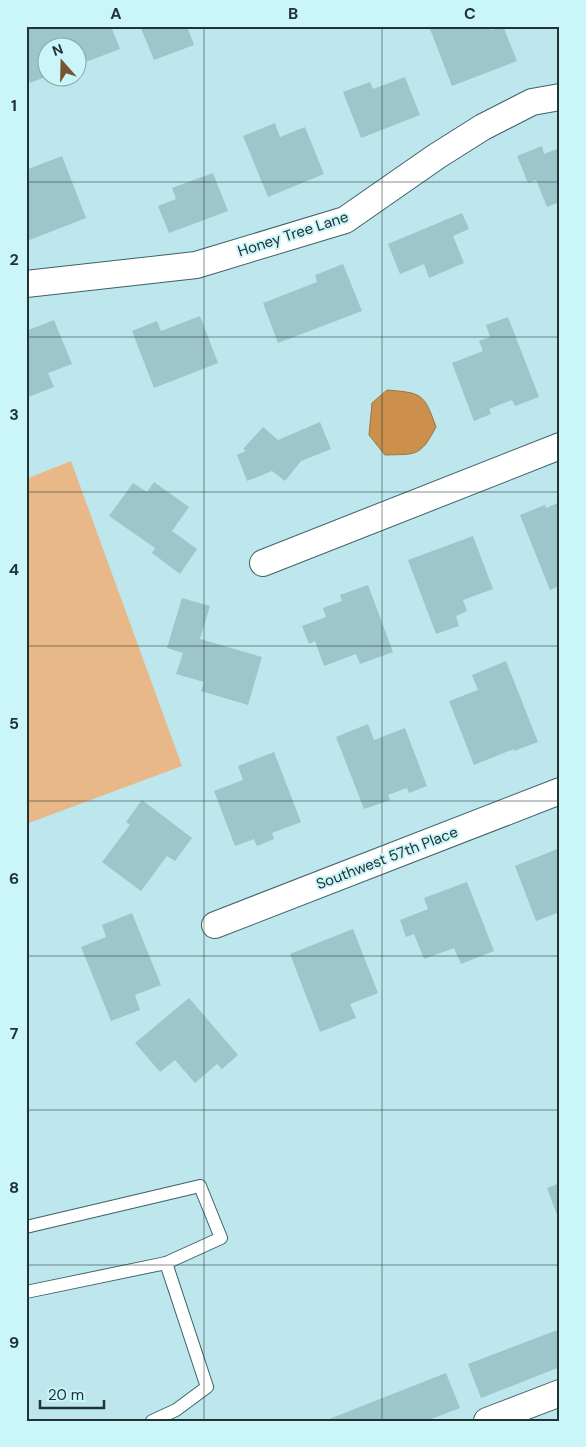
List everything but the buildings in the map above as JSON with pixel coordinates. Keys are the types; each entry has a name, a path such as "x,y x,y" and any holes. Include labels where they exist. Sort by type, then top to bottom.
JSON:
{"street":[{"name":"Honey Tree Lane","path":"26,284 196,265 345,220 437,156 483,127 532,102 560,97"},
{"path":"263,563 560,446"},
{"name":"Southwest 57th Place","path":"215,925 560,792"},
{"path":"487,1421 560,1393"}],"lane":[{"path":"26,1228 200,1186 222,1238 166,1263 26,1292"},
{"path":"152,1421 176,1410 207,1387 166,1263"}],"shaded area":[{"path":"387,390 415,394 428,407 436,427 426,444 416,452 411,454 385,455 369,435 372,403"},
{"path":"71,461 182,766 26,824 26,479"}]}
